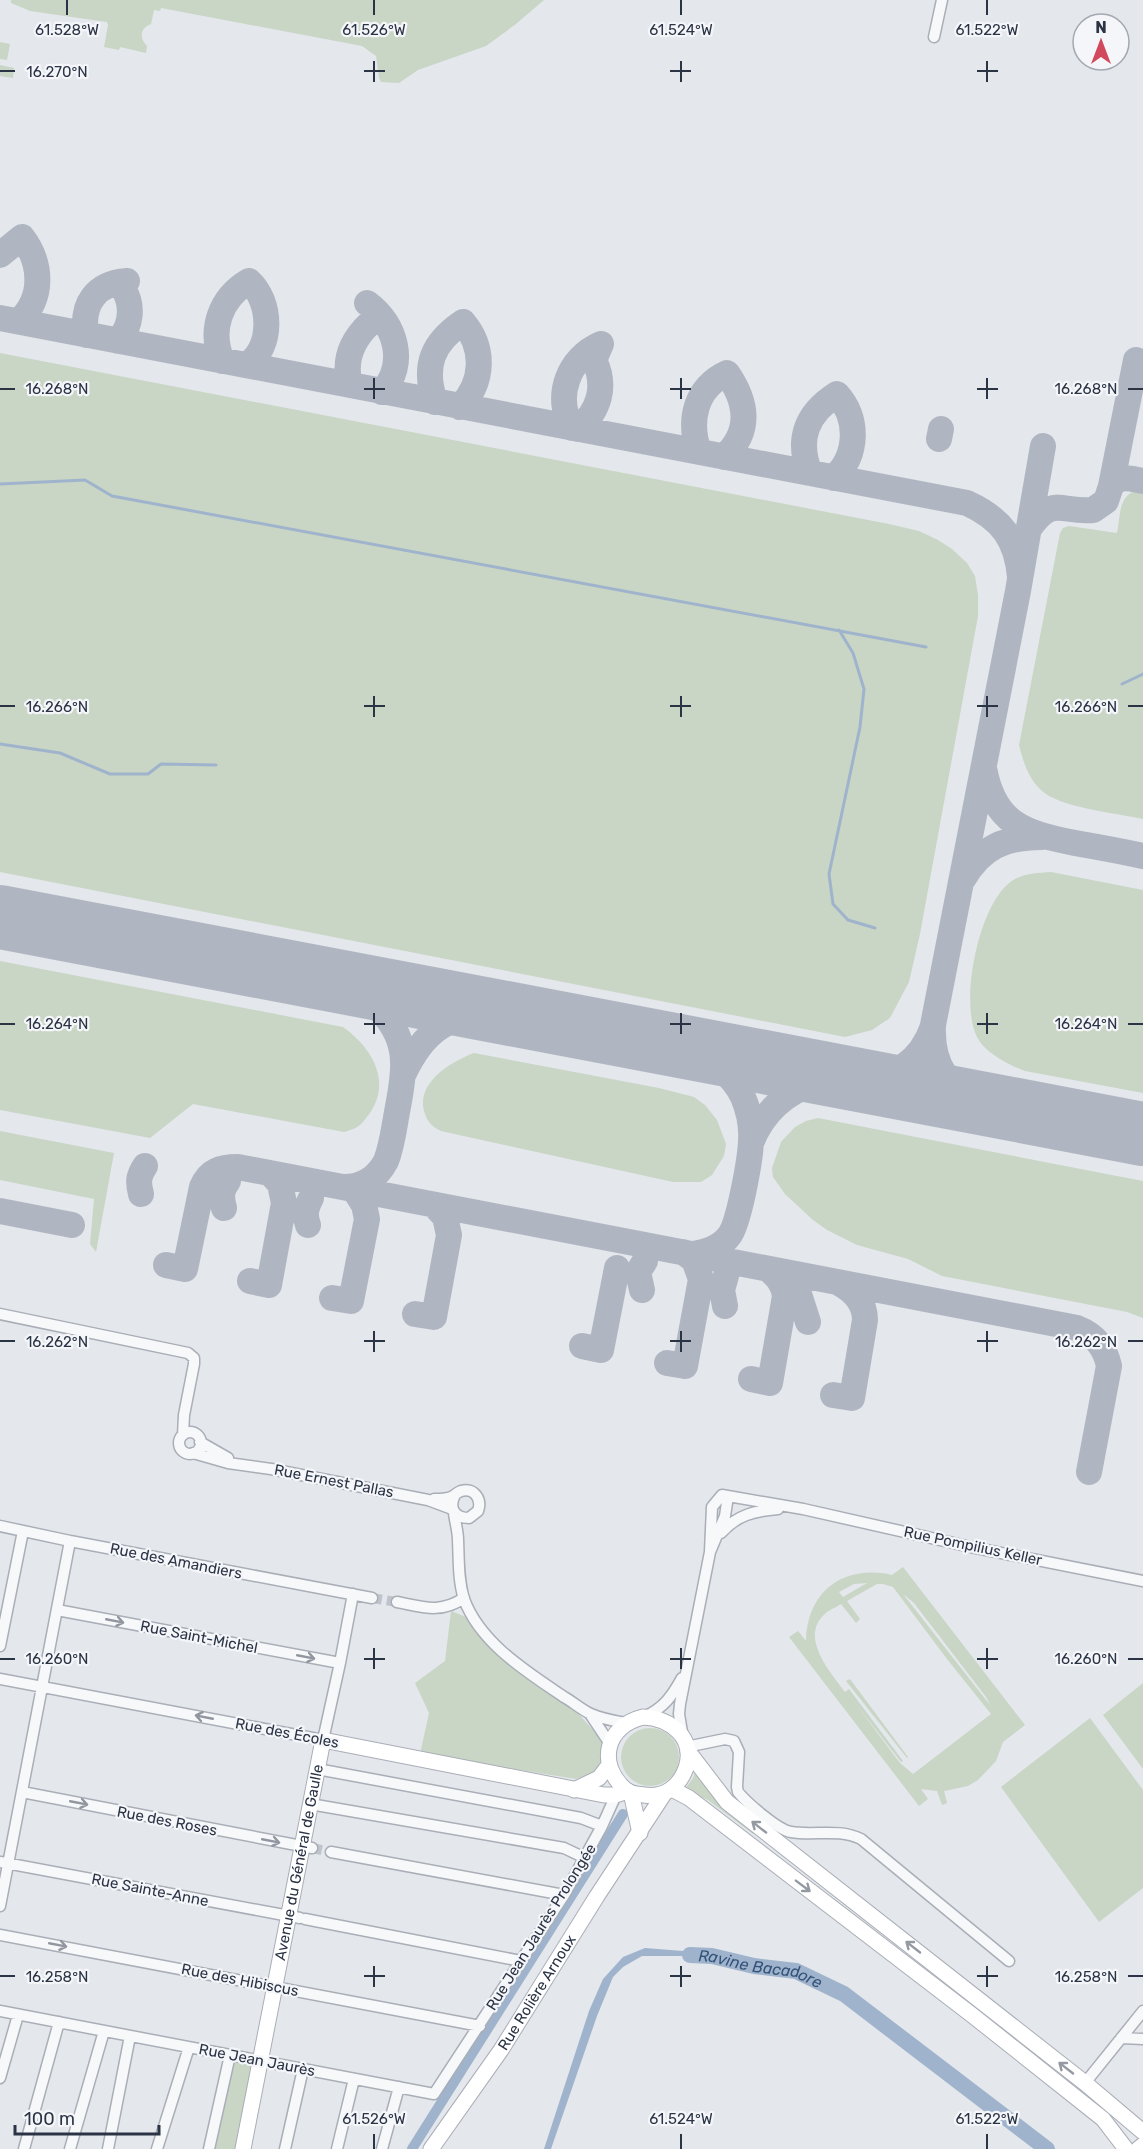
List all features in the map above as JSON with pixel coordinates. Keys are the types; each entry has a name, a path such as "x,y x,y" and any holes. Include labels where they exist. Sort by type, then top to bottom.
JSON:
{"main road":[{"path":"640,1833 625,1793 609,1765 610,1744 616,1732 626,1723 644,1717 656,1718 676,1729 727,1802 1085,2083 1143,2132"},
{"name":"Avenue du Général de Gaulle","path":"243,2149 275,1986 298,1918 310,1804 322,1740"},
{"name":"Rue des Écoles","path":"322,1740 604,1796 625,1793"},
{"path":"668,1792 683,1776 687,1764 686,1746"},
{"path":"574,1790 599,1778 609,1765"},
{"path":"625,1793 649,1796 668,1792 689,1798 972,2014 1103,2119 1129,2147 1143,2145"},
{"name":"Rue Rolière Arnoux","path":"431,2149 501,2050 597,1896 668,1792"}],"street":[{"path":"934,37 942,0"},
{"path":"0,1314 188,1353 194,1361 187,1406 183,1435 179,1441 180,1448 186,1453 193,1453 199,1448 198,1438 187,1406"},
{"path":"183,1435 189,1432 198,1438"},
{"name":"Rue Ernest Pallas","path":"198,1438 221,1455 239,1463"},
{"name":"Rue Ernest Pallas","path":"193,1453 228,1463 239,1463 428,1500 453,1511"},
{"path":"458,1539 468,1518 478,1511 480,1502 467,1490 454,1495 451,1504 458,1539 459,1575 470,1612 502,1650 536,1678 590,1714 609,1721 626,1723"},
{"name":"Rue Ernest Pallas","path":"428,1500 454,1495"},
{"path":"710,1552 725,1516 725,1495"},
{"path":"725,1495 712,1507 710,1552 679,1714 686,1746 725,1739 734,1742 739,1752 738,1792 782,1829 794,1833 841,1832 861,1839 1009,1960"},
{"name":"Rue Pompilius Keller","path":"725,1495 803,1509 971,1547 1143,1581"},
{"name":"Rue Pompilius Keller","path":"718,1537 729,1524 746,1514 782,1508 803,1509"},
{"path":"453,1511 462,1518 468,1518"},
{"name":"Rue des Amandiers","path":"0,1526 353,1594"},
{"path":"0,1646 23,1532"},
{"path":"0,1906 4,1863 22,1792 70,1541"},
{"path":"353,1594 372,1598"},
{"name":"Avenue du Général de Gaulle","path":"322,1740 353,1594"},
{"path":"397,1602 443,1608 464,1598"},
{"name":"Rue Saint-Michel","path":"57,1610 340,1663"},
{"path":"644,1717 656,1712 669,1701 688,1667"},
{"name":"Rue des Écoles","path":"0,1679 322,1740"},
{"path":"590,1714 610,1744"},
{"path":"316,1769 581,1818 602,1826"},
{"name":"Rue des Roses","path":"22,1792 307,1847"},
{"name":"Rue Jean Jaurès Prolongée","path":"480,2026 564,1895 602,1826 625,1793"},
{"path":"310,1804 564,1848 585,1858"},
{"path":"331,1852 564,1895"},
{"name":"Rue Sainte-Anne","path":"4,1863 521,1961"},
{"name":"Rue des Hibiscus","path":"0,1935 480,2026"},
{"path":"1085,2083 1143,2011"},
{"name":"Rue Jean Jaurès","path":"0,2012 434,2094 480,2026"},
{"path":"0,2078 18,2015"},
{"path":"24,2149 59,2022"},
{"path":"70,2149 104,2031"},
{"path":"108,2149 130,2036"},
{"path":"1122,2038 1143,2039"},
{"path":"157,2149 189,2047"},
{"path":"209,2149 230,2055"},
{"path":"285,2149 303,2068"},
{"path":"337,2149 354,2079"},
{"path":"381,2149 399,2087"}],"green space":[{"path":"11,0 544,0 486,46 418,70 399,83 381,82 376,56 362,46 161,8 160,11 154,10 151,24 142,34 147,46 146,53 120,47 119,50 104,47 107,22 30,11 11,3"},
{"path":"0,42 10,44 7,60 0,59"},
{"path":"0,65 14,68 13,78 0,76"},
{"path":"0,353 889,524 919,531 952,549 967,563 975,576 978,616 920,934 909,982 890,1018 872,1030 845,1037 0,872"},
{"path":"1143,489 1143,819 1074,806 1049,796 1036,785 1029,775 1019,745 1060,533 1063,528 1069,526 1117,533 1120,511 1125,499 1129,494"},
{"path":"1051,872 1143,890 1143,1093 1025,1071 991,1053 977,1037 972,1021 970,1001 972,977 982,928 991,907 1002,890 1015,879 1028,874"},
{"path":"0,961 343,1027 362,1044 375,1065 379,1077 376,1101 362,1123 344,1132 193,1104 150,1138 0,1110"},
{"path":"474,1053 659,1088 694,1097 705,1105 717,1120 726,1144 724,1156 712,1175 701,1182 673,1182 441,1131 426,1117 423,1103 425,1093 429,1084 445,1068"},
{"path":"818,1118 1143,1181 1143,1318 1127,1312 942,1276 908,1259 857,1245 827,1230 785,1194 773,1177 772,1168 781,1142 795,1127"},
{"path":"0,1131 114,1153 96,1252 90,1244 94,1199 0,1180"},
{"path":"903,1567 1025,1725 1003,1742 996,1761 978,1780 968,1786 944,1791 947,1803 942,1805 937,1791 921,1789 928,1799 919,1806 789,1637 798,1631 806,1641 813,1608 831,1585 858,1574 892,1575","holes":["867,1583 843,1597 839,1592 854,1584","877,1584 893,1587 991,1714 913,1774 900,1763 852,1699 901,1762 903,1761 849,1689 845,1692 826,1666 817,1646 816,1626 828,1611 841,1604 856,1623 860,1619 847,1601","903,1594 914,1603 990,1705"]},
{"path":"451,1611 466,1617 497,1654 576,1711 599,1737 602,1744 600,1763 594,1771 576,1779 420,1754 429,1713 415,1683 445,1661"},
{"path":"850,1679 908,1757 907,1758 846,1681"},
{"path":"1143,1683 1143,1769 1103,1715"},
{"path":"1090,1718 1143,1790 1143,1888 1099,1922 1001,1787"},
{"path":"644,1728 656,1728 671,1736 679,1751 679,1763 671,1778 656,1786 644,1786 629,1778 621,1763 621,1751 629,1736"},
{"path":"697,1767 754,1832 753,1834 708,1800 685,1789"},
{"path":"231,2060 252,2064 236,2149 212,2149"}],"water":[{"path":"645,1948 696,1952 712,1956 642,1956 623,1967 613,1977 597,2016 551,2149 544,2149 589,2011 603,1979 623,1957"}],"waterway":[{"path":"0,484 85,480 112,496 926,647"},
{"path":"839,630 853,653 864,689 860,727 829,874 833,904 848,920 875,928"},
{"path":"1122,684 1143,674"},
{"path":"0,744 60,753 110,774 148,774 161,764 216,765"},
{"path":"412,2149 623,1814"},
{"name":"Ravine Bacadore","path":"690,1955 712,1956 754,1966 796,1971 844,1994 1047,2149"}],"taxiway":[{"path":"0,255 22,237 33,258 36,269 36,291 33,302 19,321"},
{"path":"86,335 86,314 93,297 107,286 127,281"},
{"path":"119,341 130,315 129,302 123,288 127,281"},
{"path":"222,361 217,338 220,316 231,296 249,281 262,300 266,324 262,347 247,365"},
{"path":"367,303 385,322 395,344 395,369 382,392"},
{"path":"0,318 967,503 990,516 1005,532 1015,552 1020,577"},
{"path":"435,402 430,377 433,356 444,338 463,322 475,343 479,365 474,387 460,407"},
{"path":"350,385 348,367 351,351 358,336 370,323"},
{"path":"572,428 564,404 567,380 580,359 601,344"},
{"path":"578,429 591,414 599,398 600,379 594,360 601,344"},
{"path":"1028,530 1044,512 1051,509 1093,510 1106,501 1136,360"},
{"path":"699,452 694,429 697,406 708,387 727,373 739,395 744,416 739,437 724,457"},
{"path":"810,473 804,449 807,428 818,410 837,394 849,414 853,437 848,459 834,478"},
{"path":"939,439 941,429"},
{"path":"986,1105 962,1092 945,1075 935,1053 933,1025 1018,591 1043,446"},
{"path":"1111,486 1122,479 1143,481"},
{"path":"984,768 995,802 1004,814 1026,830 1057,839 1143,856"},
{"path":"963,879 978,859 996,846 1017,839 1042,837"},
{"path":"0,925 14,922 31,923"},
{"path":"332,979 358,992 380,1010 396,1033 403,1061 400,1093 386,1161 374,1177 363,1183 344,1187"},
{"path":"403,1075 420,1046 440,1027 465,1017 497,1013"},
{"path":"751,1143 762,1122 786,1097 806,1086 818,1083 868,1080 893,1073 913,1059 921,1050 933,1026"},
{"path":"693,1050 722,1070 739,1089 748,1114 751,1137 749,1163 733,1229 729,1236 717,1246 708,1251 693,1254"},
{"path":"141,1194 139,1180 145,1166"},
{"path":"166,1265 185,1269 205,1181 216,1171 238,1167 1077,1328 1089,1334 1098,1343 1105,1353 1109,1366 1089,1472"},
{"path":"250,1281 269,1285 284,1203 280,1184 271,1174"},
{"path":"224,1208 222,1194 228,1181"},
{"path":"332,1298 351,1301 367,1219 364,1205 354,1189"},
{"path":"308,1225 306,1211 311,1198"},
{"path":"415,1314 434,1317 449,1235 445,1217 434,1205"},
{"path":"0,1211 72,1225"},
{"path":"667,1363 685,1366 701,1279 694,1260 683,1252"},
{"path":"642,1290 638,1272 645,1261"},
{"path":"582,1346 601,1350 617,1268"},
{"path":"751,1379 770,1383 785,1296 780,1281 768,1269"},
{"path":"725,1306 722,1290 726,1276"},
{"path":"833,1395 852,1398 865,1320 858,1298 839,1283"},
{"path":"798,1291 808,1322"}],"runway":[{"path":"0,917 1143,1134"}],"tunnel":[{"path":"372,1598 397,1602"},
{"path":"312,1848 331,1852"}]}
